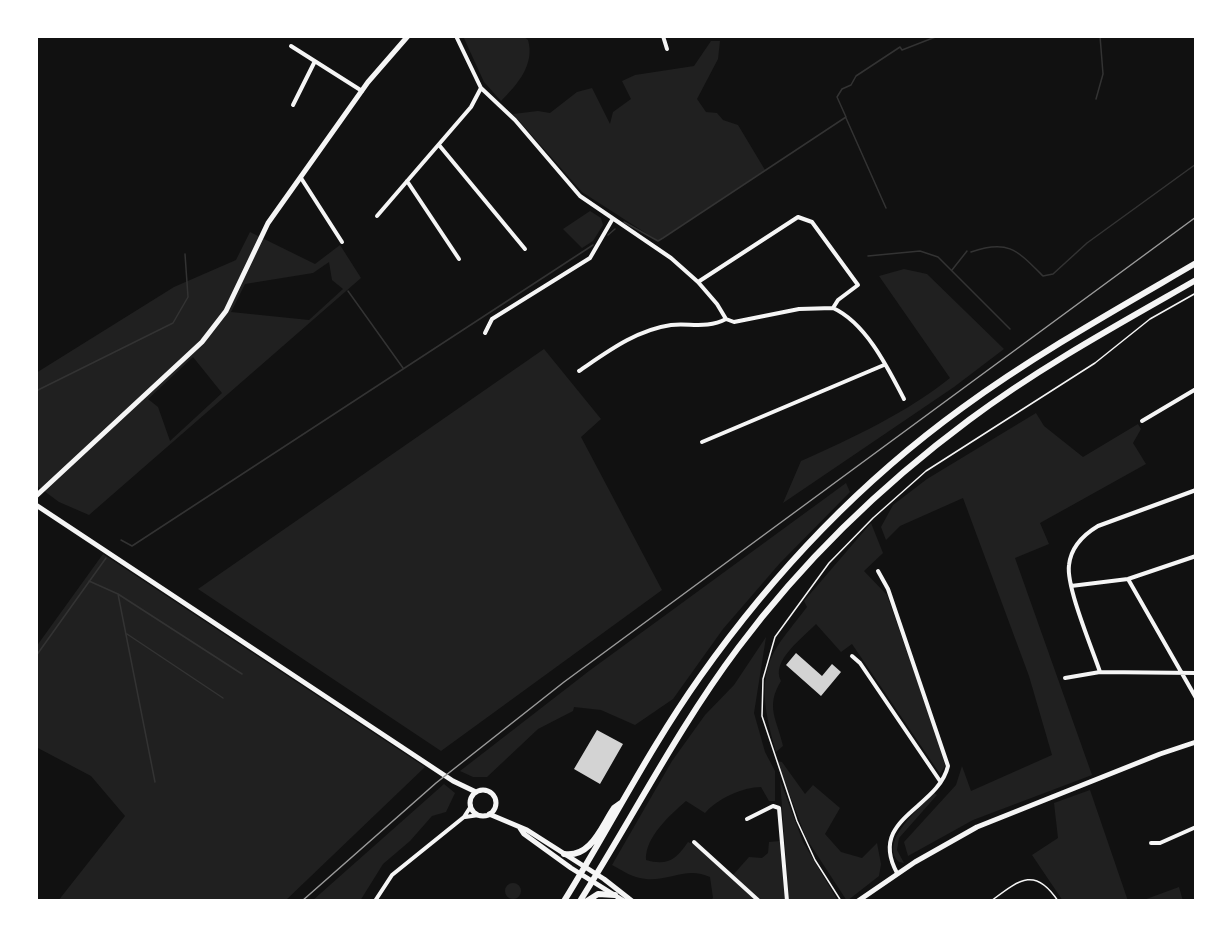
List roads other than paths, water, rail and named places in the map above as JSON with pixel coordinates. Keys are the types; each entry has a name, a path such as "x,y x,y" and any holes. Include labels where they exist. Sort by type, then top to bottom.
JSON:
{"highway":[{"path":"564,901 669,722 722,647 779,575 849,503 913,446 986,391 1070,336 1196,263"},
{"path":"580,901 657,769 732,655 789,585 860,512 915,462 997,401 1076,349 1196,280"},
{"path":"564,854 577,855 584,851 614,808 621,803"},
{"path":"587,901 598,894 615,895"}],"main road":[{"path":"36,496 202,342 226,310 268,223 362,91 404,37"},
{"path":"36,506 453,781 476,792 484,790 491,793 495,806 503,819"},
{"path":"860,900 897,873 977,827 1160,754 1196,742"},
{"path":"467,789 471,803 479,815 489,814 520,828 596,874 632,901"},
{"path":"471,803 476,792"},
{"path":"489,814 495,806"},
{"path":"520,828 524,834 580,874 624,901"}],"street":[{"path":"456,36 481,88 515,120 580,196 612,220 671,258 698,282 726,319 734,322 798,309 832,308 844,313 862,331 904,399"},
{"path":"663,36 667,49"},
{"path":"291,46 344,77 362,91"},
{"path":"293,105 315,61"},
{"path":"377,216 471,107 481,88"},
{"path":"439,145 525,249"},
{"path":"301,178 342,242"},
{"path":"407,181 459,258"},
{"path":"698,282 798,217 813,222 858,285 838,300 832,308"},
{"path":"485,333 492,319 590,258 612,220"},
{"path":"579,372 614,348 651,330 670,325 708,326 726,319"},
{"path":"702,442 884,365"},
{"path":"1142,421 1194,390 1196,396"},
{"path":"1100,672 1068,573 1070,560 1077,544 1087,532 1114,518 1196,490"},
{"path":"1071,585 1128,579 1196,556"},
{"path":"878,571 888,589 946,752 948,769 891,837 890,854 897,873"},
{"path":"1128,579 1196,698"},
{"path":"852,656 866,670 940,781"},
{"path":"1065,678 1100,672 1196,673"},
{"path":"375,901 392,875 464,817 471,803"},
{"path":"747,819 773,806 779,808 787,901"},
{"path":"464,817 479,815"},
{"path":"1151,843 1160,843 1196,827"},
{"path":"694,842 759,901"}],"lane":[{"path":"991,901 1025,880 1036,879 1044,883 1058,901"}],"waterway":[{"path":"624,222 658,241 846,117 837,97 842,89 851,85 856,76 900,47 902,50 938,36"},
{"path":"1096,99 1103,74 1100,36"},
{"path":"846,118 886,208"},
{"path":"971,252 994,247 1011,249 1026,259 1043,276 1053,274 1087,243 1196,164"},
{"path":"608,235 615,229"},
{"path":"121,540 132,546 593,245"},
{"path":"868,256 920,251 938,257 1010,329"},
{"path":"952,270 967,251"},
{"path":"36,391 173,323 188,297 185,254"},
{"path":"348,291 403,368"},
{"path":"36,656 106,558"},
{"path":"89,581 118,594 242,674"},
{"path":"118,594 155,782"},
{"path":"127,634 223,698"}],"railway":[{"path":"302,901 436,783 564,682 1196,217"}]}
